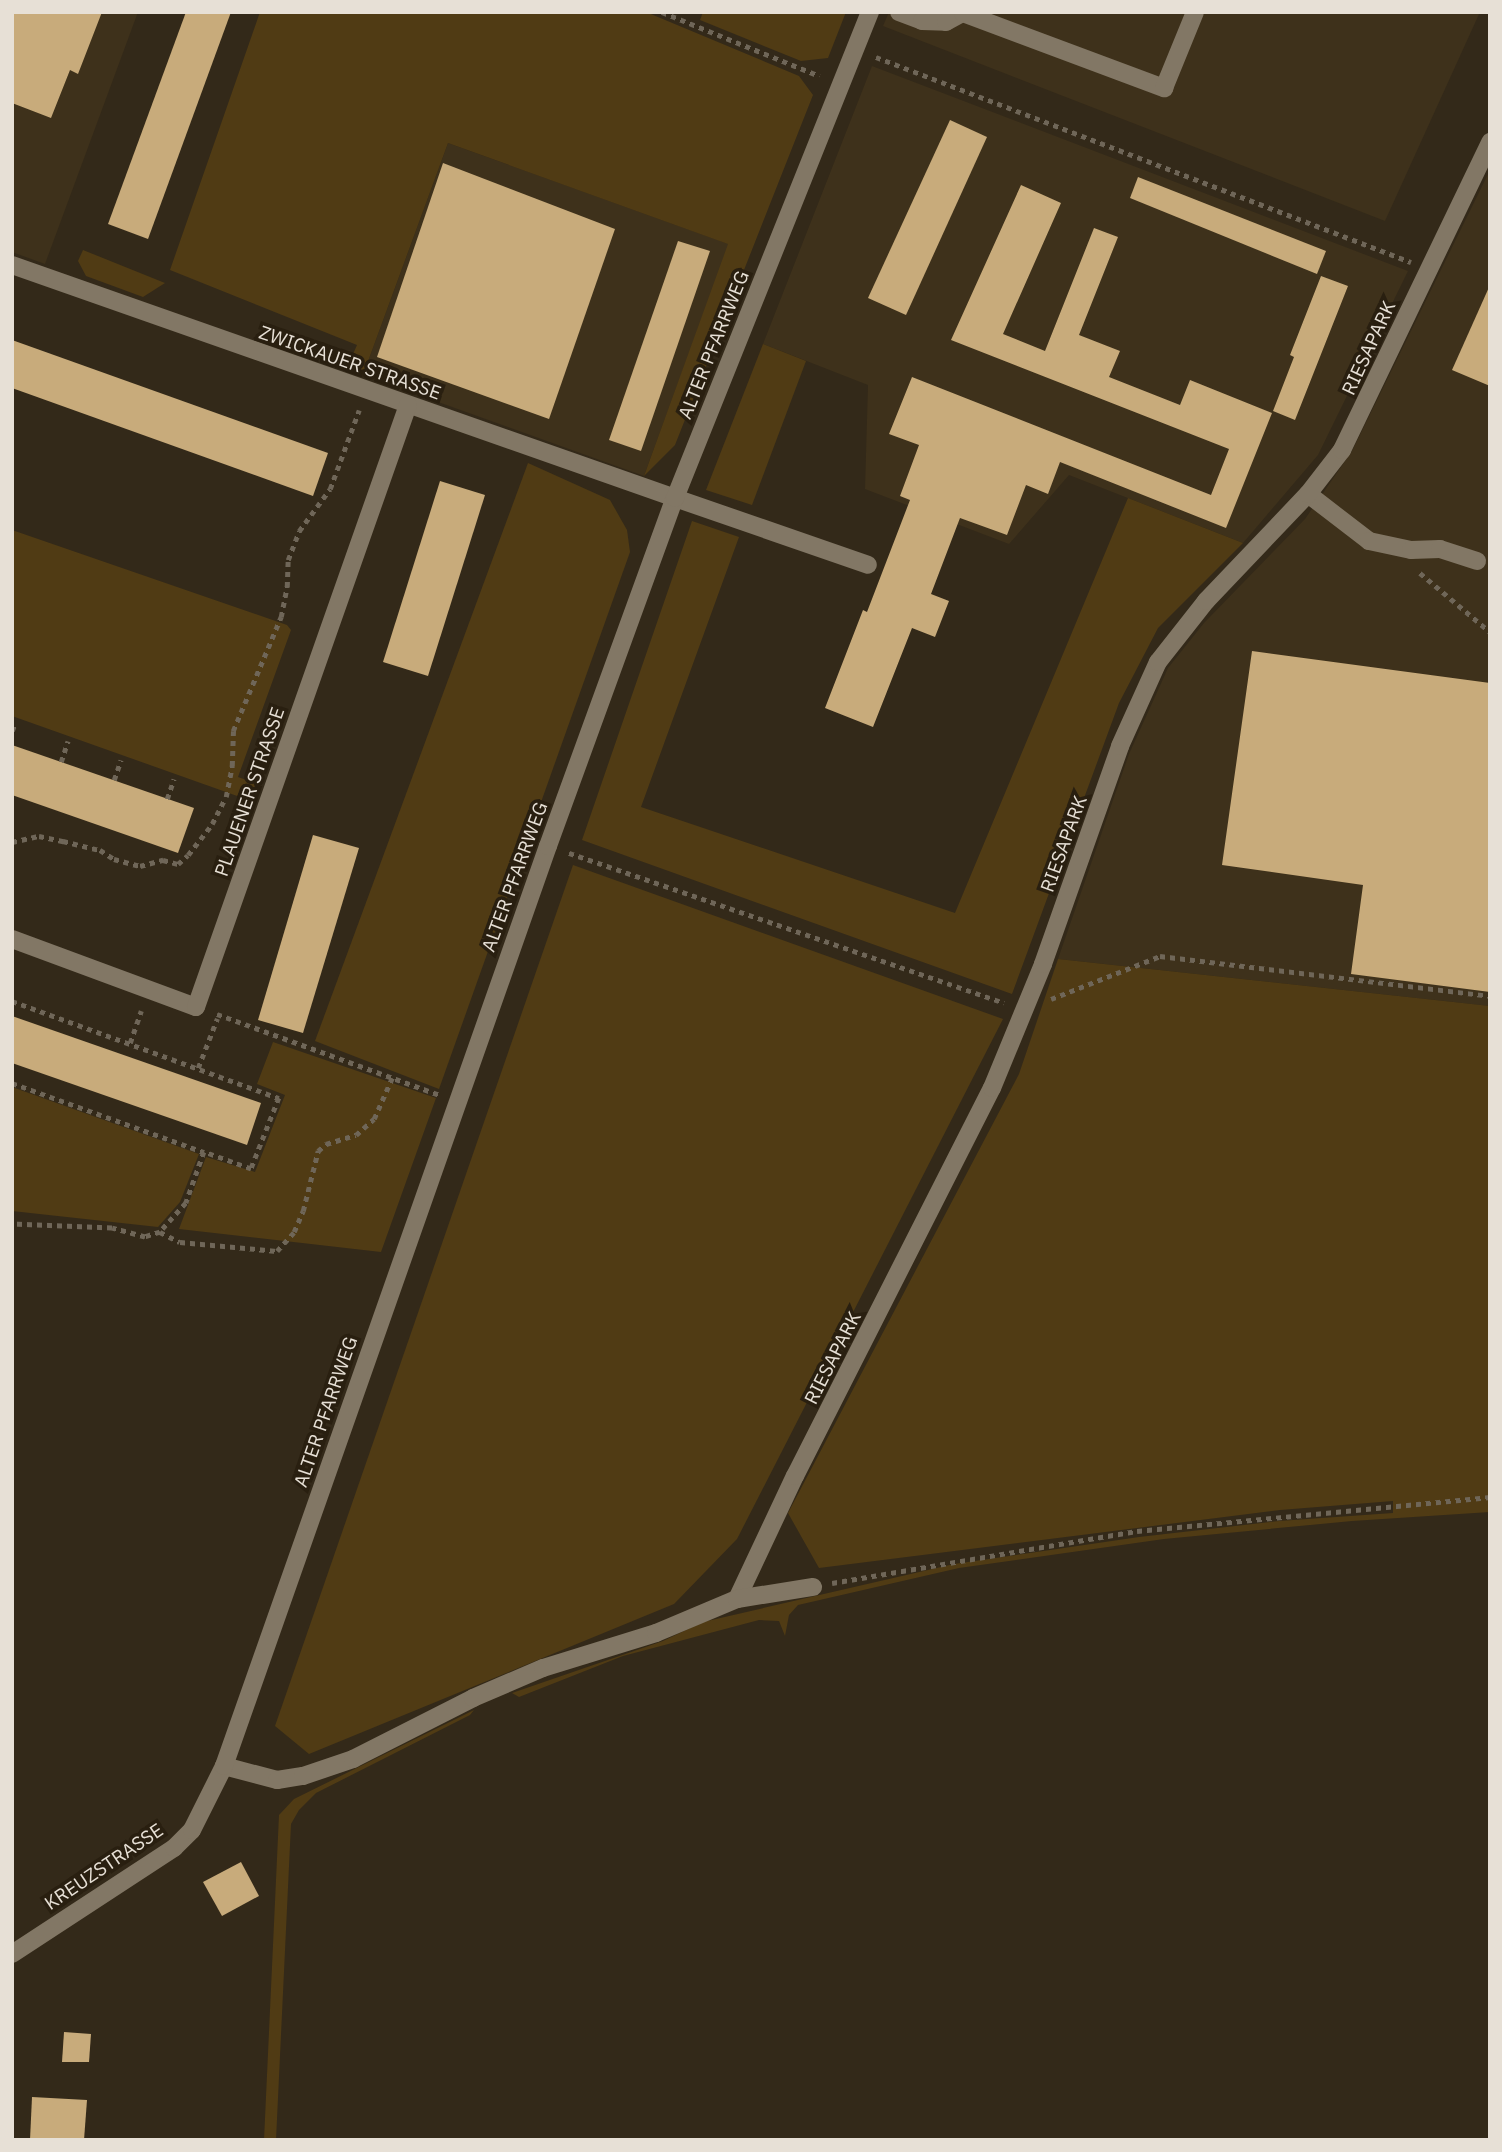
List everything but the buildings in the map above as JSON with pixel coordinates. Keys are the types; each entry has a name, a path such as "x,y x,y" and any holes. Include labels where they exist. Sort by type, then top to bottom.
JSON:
{"street":[{"name":"ALTER PFARRWEG","path":"224,1766 548,846 675,498 870,12"},
{"path":"900,12 922,21 946,22 963,13 1164,88 1195,12"},
{"name":"RIESAPARK","path":"737,1599 795,1476 954,1166 1006,1058 1120,746 1158,663 1206,601 1308,494 1346,441 1490,142"},
{"name":"ZWICKAUER STRASSE","path":"12,265 868,565"},
{"name":"PLAUENER STRASSE","path":"196,1007 408,405"},
{"path":"1308,494 1369,541 1410,551 1440,549 1477,561"},
{"path":"12,939 196,1007"},
{"path":"224,1766 276,1780 303,1776 352,1759 473,1698 543,1668 656,1633 737,1599 813,1587"},
{"name":"KREUZSTRASSE","path":"12,1954 173,1848 192,1830 224,1766"}],"path":[{"path":"662,12 842,84"},
{"path":"856,49 1429,269"},
{"path":"12,842 39,836 100,850 114,859 140,866 163,860 178,864 188,855 212,824 226,797 232,766 233,731 281,617 287,587 288,560 299,531 330,489 366,391"},
{"path":"1410,551 1415,569 1490,632"},
{"path":"12,731 15,723"},
{"path":"61,762 68,741"},
{"path":"114,780 121,760"},
{"path":"167,799 174,779"},
{"path":"548,846 1024,1010 1160,956 1490,996"},
{"path":"130,1043 148,990"},
{"path":"12,1001 279,1098 251,1169 12,1083"},
{"path":"196,1007 458,1101"},
{"path":"198,1068 218,1015"},
{"path":"160,1232 180,1242 277,1251 294,1232 303,1211 318,1151 326,1144 356,1135 374,1119 392,1078"},
{"path":"12,1224 113,1228 145,1237 160,1232 186,1203 204,1152"},
{"path":"813,1587 878,1573 1137,1531 1490,1497"}],"shaded area":[{"path":"12,12 138,12 45,264 12,252"},
{"path":"260,12 646,12 799,76 813,95 675,445 644,476 728,244 448,143 363,375 346,370 357,345 170,270"},
{"path":"703,12 846,12 828,58 801,61 700,20"},
{"path":"889,12 1480,12 1385,221 883,26"},
{"path":"872,66 1408,271 1318,455 1243,543 1069,475 1009,544 865,489 868,385 763,344"},
{"path":"448,143 729,244 644,476 363,375"},
{"path":"1490,170 1490,1006 1058,959 1129,754 1168,668 1204,623 1305,519 1352,451"},
{"path":"83,250 165,283 143,297 86,276 78,261"},
{"path":"763,344 806,361 752,505 706,490"},
{"path":"528,463 610,500 627,530 630,552 439,1089 315,1041"},
{"path":"1128,498 1243,543 1158,628 1119,703 1012,994 582,840 692,521 739,537 641,807 955,913"},
{"path":"12,530 287,625 291,630 238,777 260,785 240,797 12,716"},
{"path":"573,865 1003,1019 737,1539 674,1604 309,1754 275,1726"},
{"path":"1058,959 1490,1006 1490,1512 1352,1521 1164,1539 959,1568 798,1605 789,1615 785,1636 779,1621 759,1620 623,1656 519,1697 512,1693 663,1641 703,1622 954,1564 1139,1537 1279,1521 1393,1513 1393,1501 1280,1510 819,1568 788,1513 1019,1074"},
{"path":"273,1042 436,1098 381,1252 179,1229 206,1157 255,1172 285,1095 257,1084"},
{"path":"12,1087 199,1154 180,1202 158,1227 12,1211"},
{"path":"474,1710 470,1715 316,1793 299,1810 291,1824 276,2140 264,2140 279,1815 294,1799"}]}
